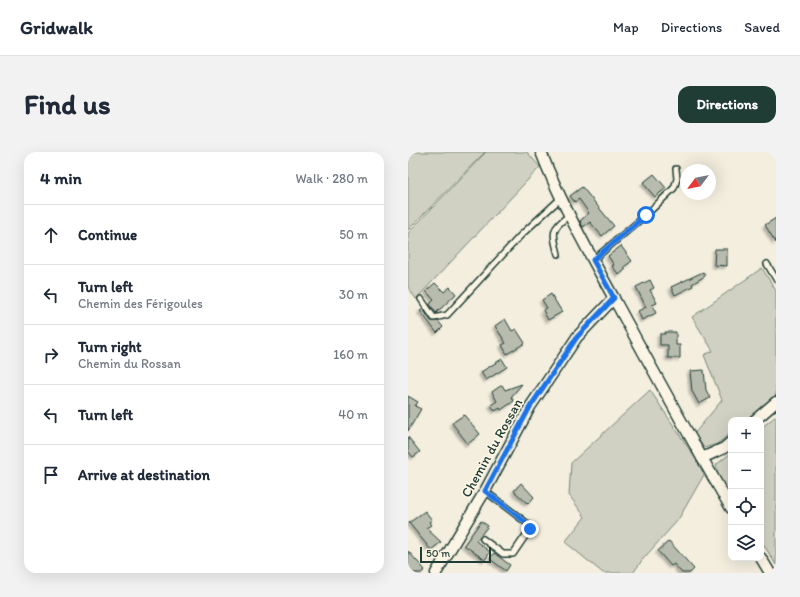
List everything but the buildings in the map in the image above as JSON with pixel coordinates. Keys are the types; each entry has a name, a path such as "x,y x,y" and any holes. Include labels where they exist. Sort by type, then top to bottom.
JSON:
{"street":[{"path":"541,152 561,198 593,260 728,503"},
{"name":"Chemin du Rossan","path":"436,573 485,491 530,407 577,337 614,298"},
{"path":"758,417 776,402"},
{"path":"702,458 724,448 728,445"},
{"path":"763,561 770,573"}],"lane":[{"path":"593,260 646,215 674,188 677,179 676,169"},
{"path":"422,299 434,318 447,315 521,235 561,198"},
{"path":"558,254 553,236 556,226 570,215"},
{"path":"767,264 776,279"},
{"path":"483,539 503,554 513,554 530,529 528,524 485,491"}],"shaded area":[{"path":"412,152 485,152 408,230 408,156"},
{"path":"486,152 527,152 540,167 416,299 408,287 408,233"},
{"path":"762,268 776,291 776,398 752,417 728,417 728,435 717,444 704,448 694,434 722,400 704,355 713,351 692,317"},
{"path":"650,390 705,473 678,520 643,559 633,573 603,573 565,542 585,517 569,495 571,463"},
{"path":"776,416 776,565 764,545 764,426"},
{"path":"728,455 728,493 719,480 716,465"}],"route":[{"path":"530,529 528,524 485,491 530,407 577,337 614,298 593,260 646,215"}]}
